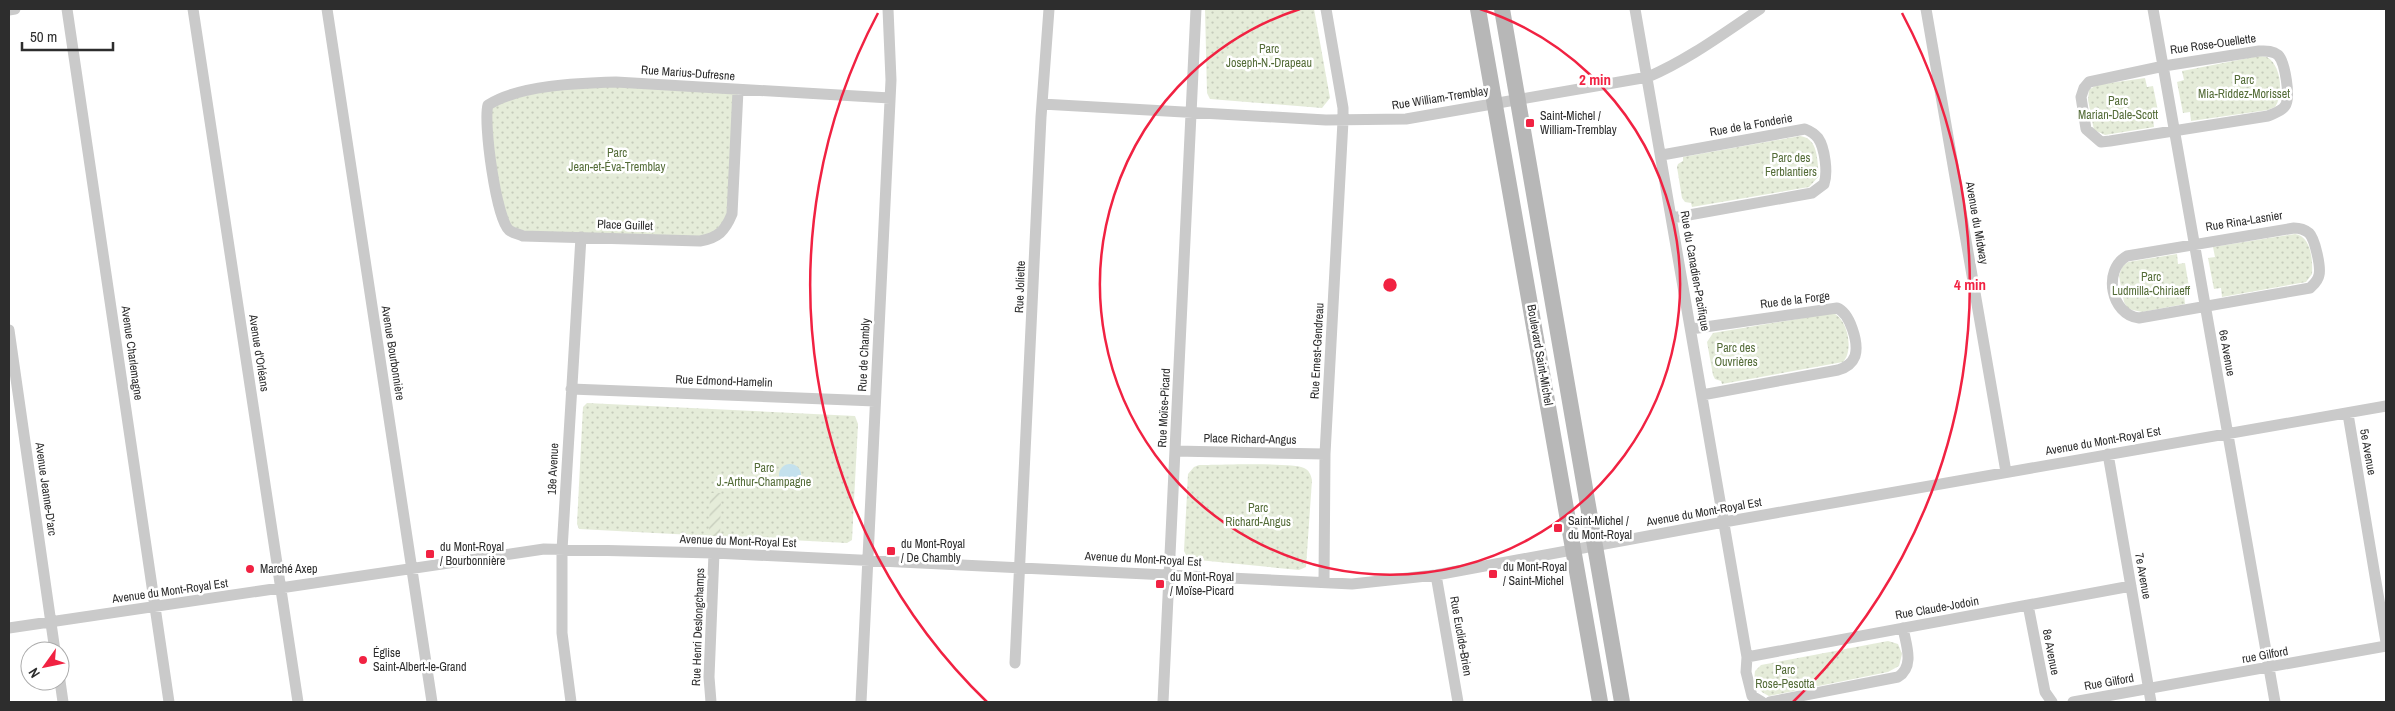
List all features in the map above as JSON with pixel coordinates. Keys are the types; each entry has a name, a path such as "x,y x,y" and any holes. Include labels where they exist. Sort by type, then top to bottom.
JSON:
{"main road":[{"name":"Boulevard Saint-Michel","path":"1478,9 1600,702"},
{"name":"Boulevard Saint-Michel","path":"1502,9 1622,702"}],"street":[{"path":"9,10 14,9"},
{"name":"Avenue Charlemagne","path":"67,9 169,702"},
{"name":"Avenue d'Orléans","path":"193,9 298,702"},
{"name":"Avenue Bourbonnière","path":"327,9 432,702"},
{"name":"Rue de Chambly","path":"862,702 867,560 892,63 888,9"},
{"name":"Rue Joliette","path":"1015,663 1042,104 1049,9"},
{"name":"Rue Moïse-Picard","path":"1163,702 1196,9"},
{"name":"Rue Ernest-Gendreau","path":"1324,582 1325,454 1343,121 1343,108 1326,9"},
{"name":"Rue du Canadien-Pacifique","path":"1635,9 1662,155 1748,657 1746,672 1752,696 1762,702"},
{"name":"Rue William-Tremblay","path":"1042,104 1192,114 1343,121 1406,120 1648,77 1667,69 1697,51 1760,9"},
{"name":"Avenue du Midway","path":"1926,9 2006,472"},
{"name":"6e Avenue","path":"2153,9 2275,702"},
{"name":"Rue Rose-Ouellette","path":"2164,66 2269,51 2278,56 2283,64 2288,96 2286,105 2279,111 2268,116 2175,130"},
{"path":"2164,66 2089,82 2084,88 2081,97 2086,129 2101,142 2175,130"},
{"name":"Rue Marius-Dufresne","path":"488,104 502,96 577,83 616,82 890,98"},
{"name":"Place Guillet","path":"488,104 485,114 486,130 501,214 509,230 523,236 700,241 714,239 726,228 732,214 738,90"},
{"name":"Rue de la Fonderie","path":"1662,155 1804,129 1811,132 1819,141 1826,173 1824,184 1812,193 1672,218"},
{"name":"Rue Rina-Lasnier","path":"2195,243 2294,228 2303,229 2310,233 2314,241 2320,274 2310,288 2301,291 2205,308"},
{"name":"18e Avenue","path":"571,702 562,633 562,550 581,238"},
{"path":"2195,243 2127,256 2114,268 2112,276 2117,304 2122,312 2130,317 2139,318 2205,308"},
{"name":"Rue de la Forge","path":"1691,329 1837,308 1847,314 1856,350 1851,362 1838,370 1702,394"},
{"name":"Avenue Jeanne-D'arc","path":"9,330 54,641"},
{"name":"Rue Edmond-Hamelin","path":"571,389 875,400"},
{"name":"Avenue du Mont-Royal Est","path":"9,628 544,549 714,553 1362,583 1436,575 1724,522 2386,406"},
{"name":"5e Avenue","path":"2348,414 2386,642"},
{"name":"Place Richard-Angus","path":"1175,451 1325,454"},
{"name":"7e Avenue","path":"2108,454 2151,702"},
{"name":"Rue Henri Deslongchamps","path":"711,702 709,677 714,553"},
{"name":"Rue Euclide-Brien","path":"1436,575 1458,702"},
{"name":"Rue Claude-Jodoin","path":"1748,657 2131,586"},
{"name":"8e Avenue","path":"2028,606 2045,692 2052,702"},
{"path":"1770,702 1898,678 1903,674 1909,662 1903,628"},
{"name":"rue Gilford","path":"2149,689 2269,669 2386,646"},
{"name":"Rue Gilford","path":"2073,702 2149,689"}],"green space":[{"name":"Parc Joseph-N.-Drapeau","path":"1205,9 1314,9 1330,98 1322,108 1210,99 1207,93"},
{"name":"Parc Mia-Riddez-Morisset","path":"2259,56 2267,57 2272,61 2278,73 2280,95 2275,107 2268,110 2191,121 2190,112 2183,113 2177,82 2184,80 2182,71"},
{"name":"Parc Marian-Dale-Scott","path":"2145,78 2147,87 2153,86 2159,116 2153,118 2154,127 2105,135 2094,130 2088,100 2089,90 2096,85"},
{"name":"Parc Jean-et-Éva-Tremblay","path":"577,83 738,90 726,228 700,241 509,230 501,214 488,105"},
{"name":"Parc des Ferblantiers","path":"1800,136 1811,141 1816,152 1819,176 1809,187 1692,207 1691,203 1685,202 1682,198 1677,167 1683,161 1683,157"},
{"path":"2295,234 2305,239 2310,250 2312,274 2306,282 2222,297 2221,288 2214,289 2208,258 2215,257 2213,247"},
{"name":"Parc Ludmilla-Chiriaeff","path":"2177,254 2178,264 2185,263 2190,293 2184,294 2185,304 2142,312 2128,309 2124,302 2119,276 2122,267 2128,262"},
{"name":"Parc des Ouvrières","path":"1833,313 1838,316 1846,328 1848,336 1848,351 1843,362 1722,384 1721,381 1715,379 1707,342 1713,333"},
{"name":"Parc J.-Arthur-Champagne","path":"587,403 855,416 858,424 852,540 847,543 579,529 577,524 583,407"},
{"name":"Parc Richard-Angus","path":"1199,465 1285,465 1297,466 1307,470 1312,480 1306,567 1299,570 1188,559 1184,551 1188,474 1194,467"},
{"path":"710,493 721,493 720,536 709,536"},
{"name":"Parc Rose-Pesotta","path":"1888,641 1898,644 1902,654 1899,666 1888,672 1769,696 1759,689 1756,683 1755,671 1761,665"}],"water":[{"path":"790,464 798,467 801,475 798,483 790,486 782,483 779,475 782,467"}],"place":[{"name":"Saint-Michel / William-Tremblay","path":"1530,123"},
{"name":"Saint-Michel / du Mont-Royal","path":"1558,528"},
{"name":"du Mont-Royal / De Chambly","path":"891,551"},
{"name":"du Mont-Royal / Bourbonnière","path":"430,554"},
{"name":"Marché Axep","path":"250,569"},
{"name":"du Mont-Royal / Saint-Michel","path":"1493,574"},
{"name":"du Mont-Royal / Moïse-Picard","path":"1160,584"},
{"name":"Église Saint-Albert-le-Grand","path":"363,660"}]}
